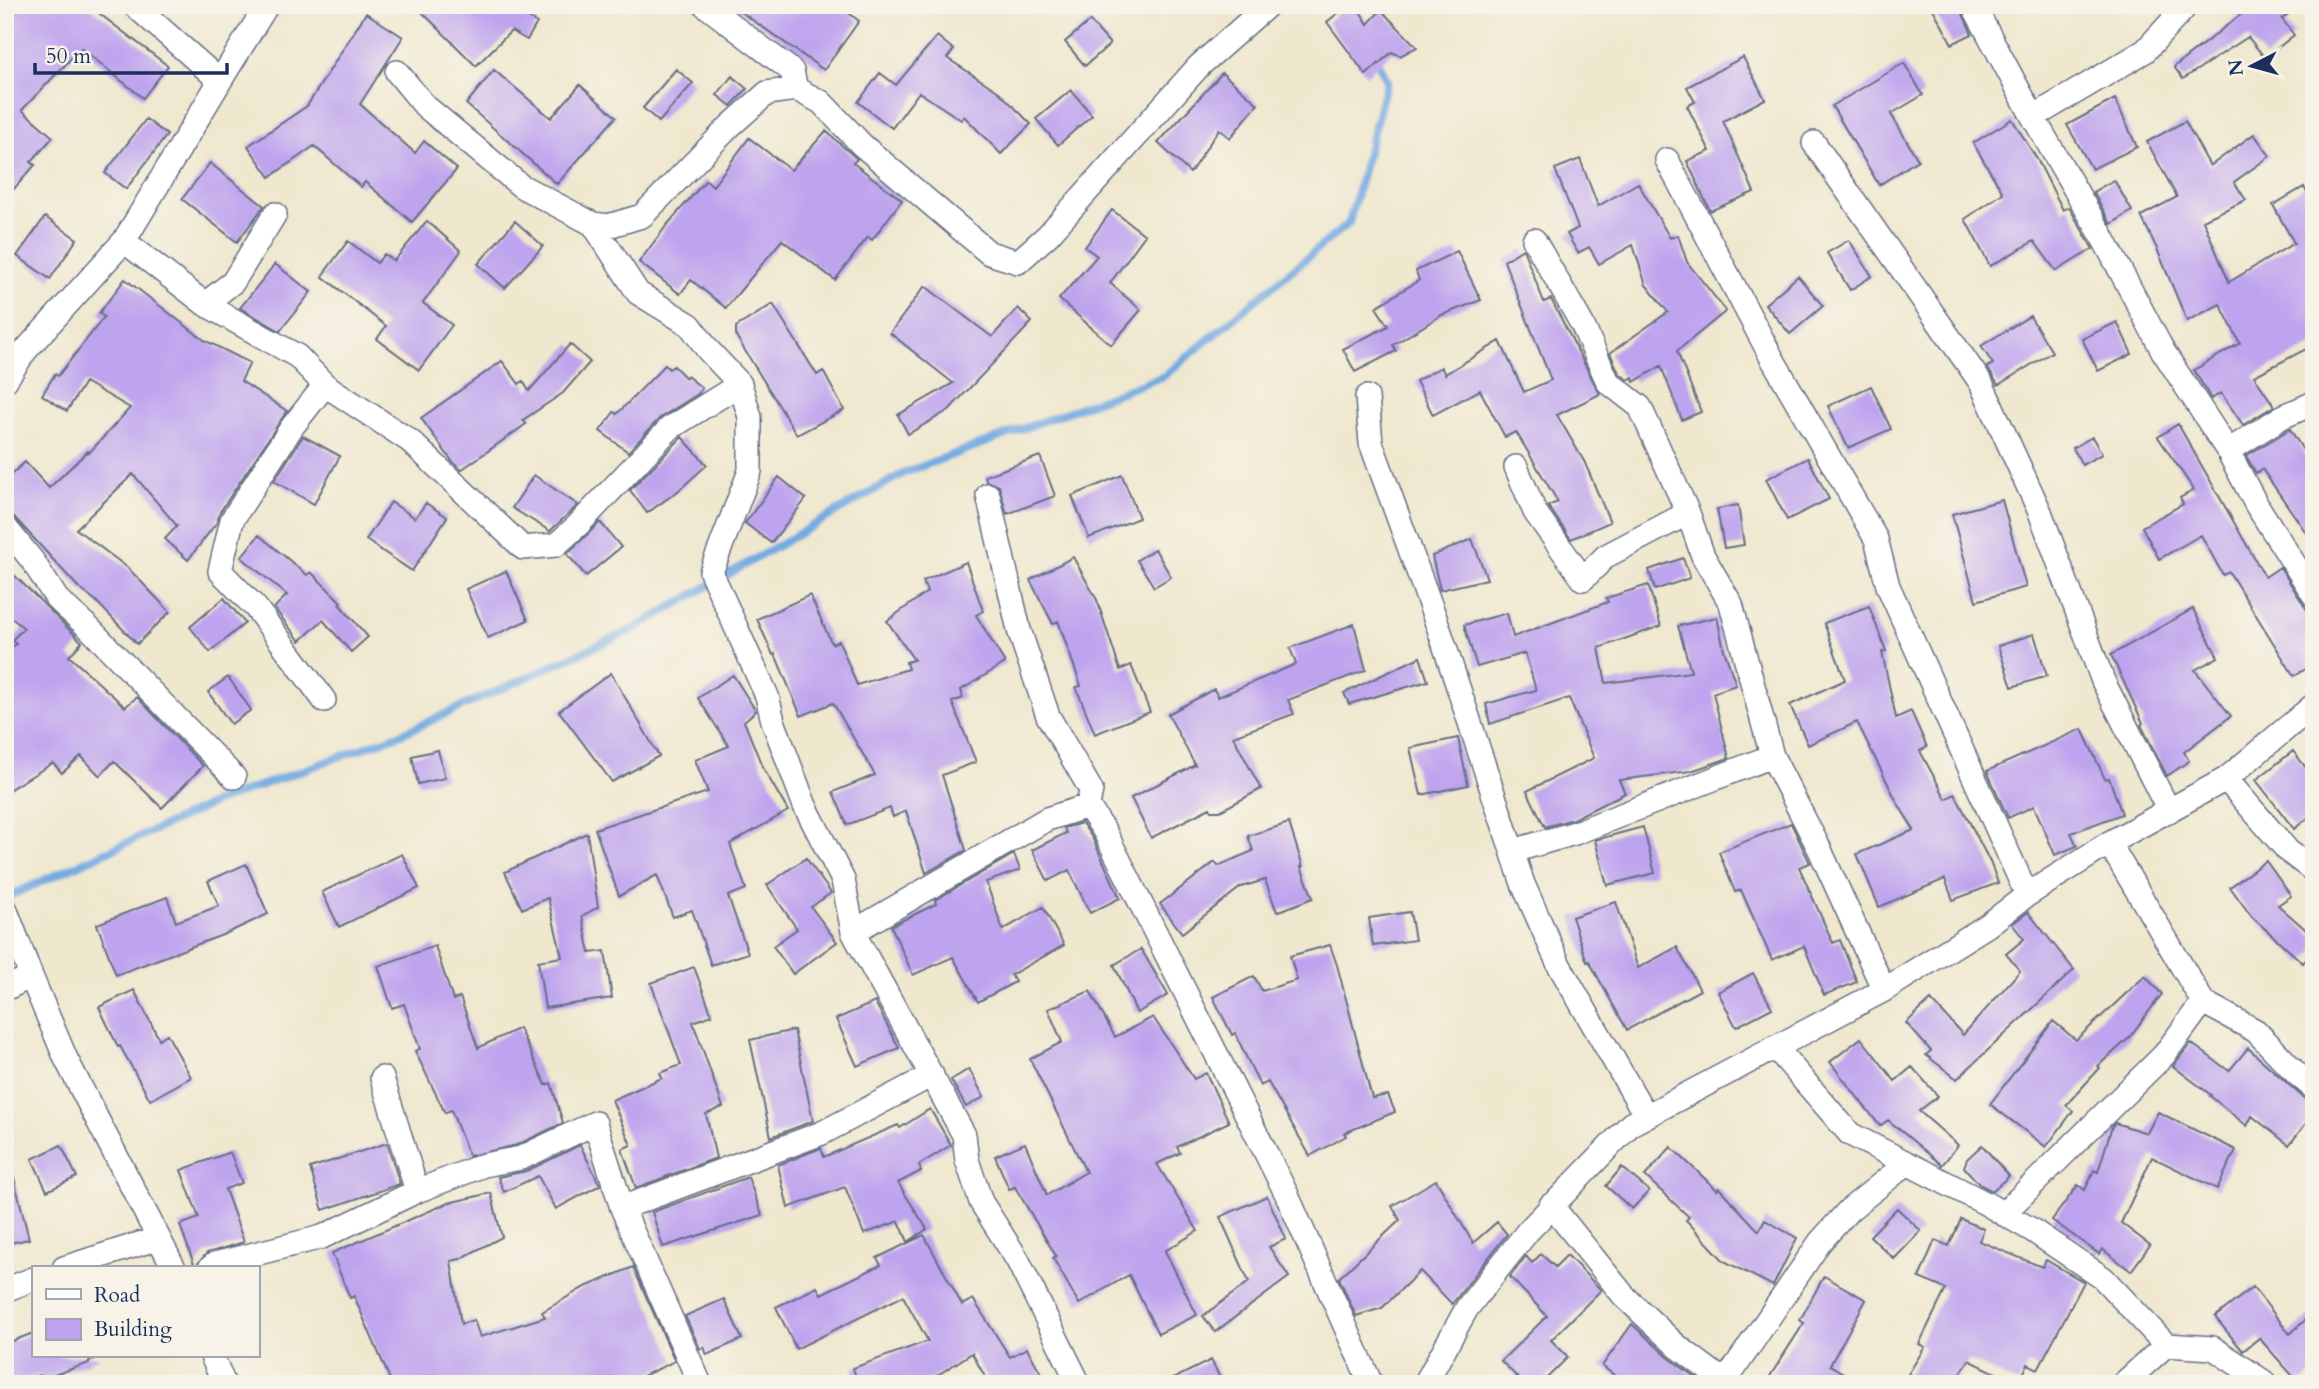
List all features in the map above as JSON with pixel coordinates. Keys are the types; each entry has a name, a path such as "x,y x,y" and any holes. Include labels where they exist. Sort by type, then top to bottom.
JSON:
{"street":[{"path":"134,5 220,81"},
{"path":"5,381 25,351 124,241 267,5"},
{"path":"705,5 821,102 862,145 989,253 1018,262 1048,235 1199,66 1268,5"},
{"path":"1973,5 2163,351 2228,451 2256,504 2314,595"},
{"path":"2033,117 2145,51 2188,5"},
{"path":"397,72 425,106 521,186 593,224 608,226 642,215 730,126 767,93 794,80"},
{"path":"1814,143 1981,383 2040,512 2104,681 2169,811"},
{"path":"1667,160 1773,360 1876,539 1888,586 2027,895"},
{"path":"205,304 233,282 275,214"},
{"path":"593,224 638,293 691,325 708,350 740,384 750,417 750,471 711,572 767,696 805,806 843,880 853,932 964,1135 967,1160 981,1202 1017,1259 1079,1384"},
{"path":"1534,240 1582,324 1608,382 1640,407 1688,513 1703,555 1731,604 1772,756 1819,848 1884,990"},
{"path":"124,241 205,304 297,356 326,385 410,441 523,548 556,545 670,428 740,384"},
{"path":"324,701 256,608 220,571 232,520 292,428 326,385"},
{"path":"1367,397 1371,443 1438,626 1523,884 1559,965 1646,1116"},
{"path":"2228,451 2282,417 2314,403"},
{"path":"1516,467 1535,512 1583,579 1606,556 1688,513"},
{"path":"988,495 1019,630 1048,716 1091,790 1088,806 1105,832 1286,1193 1371,1384"},
{"path":"5,527 32,560 57,599 90,629 234,777"},
{"path":"1425,1384 1467,1308 1528,1231 1631,1124 1884,990 1988,925 2027,895 2109,843 2225,779 2314,705"},
{"path":"1513,852 1575,833 1772,756"},
{"path":"2225,779 2288,851 2314,871"},
{"path":"853,932 1047,819 1088,806"},
{"path":"2109,843 2203,1002 2256,1031 2314,1088"},
{"path":"5,908 66,1059 173,1266"},
{"path":"5,989 31,976"},
{"path":"2003,1214 2164,1055 2203,1002"},
{"path":"1775,1047 1850,1135 2032,1230 2103,1278 2166,1346"},
{"path":"622,1208 822,1133 932,1075"},
{"path":"382,1078 417,1191"},
{"path":"212,1266 322,1237 417,1191 484,1165 521,1158 595,1123 622,1208 700,1384"},
{"path":"1551,1205 1623,1296 1677,1346 1724,1383 1820,1242 1849,1210 1906,1164"},
{"path":"70,1266 158,1238"},
{"path":"5,1290 32,1279"},
{"path":"2123,1384 2166,1346 2213,1348 2267,1384"},
{"path":"213,1358 224,1384"}],"building":[{"path":"5,5 88,5 168,66 143,98 81,48 22,110 53,137 31,162 35,165 5,199"},
{"path":"415,5 506,5 537,23 527,40 511,31 476,66"},
{"path":"731,5 838,5 859,21 824,70"},
{"path":"1348,5 1356,5 1368,24 1381,10 1417,47 1400,56 1392,52 1366,75 1327,22"},
{"path":"1931,5 1959,5 1972,34 1952,44"},
{"path":"2253,5 2300,5 2282,19 2294,35 2265,58 2248,37 2183,79 2174,67"},
{"path":"366,13 403,37 360,104 415,153 424,141 457,169 412,222 365,182 361,187 314,146 270,177 248,146 307,106"},
{"path":"1090,21 1110,44 1085,66 1065,42"},
{"path":"937,36 954,50 947,58 999,92 1031,124 1001,154 964,116 961,120 919,92 892,128 858,102 880,73 896,85"},
{"path":"1743,57 1765,99 1723,121 1754,192 1710,211 1687,161 1710,151 1687,106 1695,102 1687,87"},
{"path":"1904,63 1923,95 1891,114 1918,160 1879,185 1832,106"},
{"path":"676,69 693,83 659,122 643,108"},
{"path":"494,70 551,118 580,85 616,117 557,184 466,104"},
{"path":"1222,73 1258,104 1230,138 1219,129 1190,173 1158,143"},
{"path":"732,76 747,89 731,106 717,95"},
{"path":"1071,90 1092,115 1058,145 1036,119"},
{"path":"2115,99 2137,147 2092,169 2067,125"},
{"path":"146,119 167,135 126,189 105,173"},
{"path":"2012,119 2037,159 2063,210 2069,207 2093,249 2056,271 2034,241 1990,266 1965,219 2003,193 1973,143"},
{"path":"2185,121 2210,166 2254,134 2270,156 2234,182 2246,200 2203,220 2229,282 2294,243 2273,205 2304,187 2314,205 2314,345 2254,376 2274,406 2243,425 2221,393 2211,399 2194,370 2240,343 2220,304 2187,321 2141,216 2177,197 2147,142"},
{"path":"826,131 857,159 853,163 902,200 872,240 868,237 835,280 782,240 726,308 691,280 680,294 639,262 706,180 713,186 749,138 791,170"},
{"path":"1580,159 1598,206 1638,183 1670,238 1678,235 1687,262 1726,311 1677,351 1701,412 1682,420 1661,366 1634,382 1633,377 1628,380 1619,373 1610,353 1668,312 1646,285 1633,245 1599,264 1589,247 1578,253 1567,234 1578,228 1555,169"},
{"path":"210,163 264,206 237,242 182,199"},
{"path":"2114,180 2132,211 2111,224 2093,192"},
{"path":"1112,210 1145,235 1110,283 1141,310 1111,345 1059,299 1097,256 1085,247"},
{"path":"45,217 77,239 50,279 17,256"},
{"path":"427,221 461,251 423,303 452,325 419,370 377,339 386,326 322,276 348,241 377,263 384,254 394,261"},
{"path":"515,221 543,246 505,288 478,264"},
{"path":"1849,240 1872,276 1850,290 1827,253"},
{"path":"1523,249 1544,302 1551,299 1600,394 1557,415 1585,463 1610,522 1571,539 1548,506 1558,502 1516,432 1505,437 1480,390 1433,415 1416,381 1441,367 1445,374 1500,341 1524,392 1551,380 1504,261"},
{"path":"1457,251 1481,300 1442,315 1393,345 1396,351 1355,372 1343,349 1388,326 1376,307 1419,280 1416,271"},
{"path":"275,264 311,292 280,331 240,308"},
{"path":"1798,276 1823,306 1790,334 1765,304"},
{"path":"125,279 204,340 250,363 241,381 287,411 220,512 217,522 188,560 165,539 177,526 133,474 76,529 128,568 170,612 137,644 95,600 79,588 5,507 5,480 25,462 49,488 88,451 89,453 130,408 85,382 67,411 42,395 55,374 58,376 104,317 99,313"},
{"path":"925,286 992,337 1018,308 1032,322 949,410 908,434 898,415 953,383 890,333"},
{"path":"773,304 817,375 823,371 844,410 797,435 736,336 736,327"},
{"path":"2030,316 2052,352 1998,385 1987,367 1993,364 1981,346"},
{"path":"2117,322 2132,354 2098,371 2082,339"},
{"path":"570,344 590,362 563,393 523,420 526,424 461,470 421,418 502,361 519,384 523,381 529,391"},
{"path":"665,365 669,369 674,366 702,388 698,394 660,418 628,452 600,431 614,412 617,414"},
{"path":"1871,386 1891,429 1848,448 1828,406"},
{"path":"2178,424 2265,577 2280,567 2314,621 2314,664 2294,676 2229,572 2223,575 2201,535 2159,559 2142,527 2183,504 2180,498 2194,490 2158,437"},
{"path":"2290,429 2314,468 2314,544 2262,469 2256,473 2246,456"},
{"path":"303,436 340,456 314,504 274,481"},
{"path":"682,437 707,465 678,491 647,513 630,490"},
{"path":"2092,437 2102,454 2082,465 2073,448"},
{"path":"1040,456 1055,496 1007,514 999,486 986,481 985,476"},
{"path":"1808,458 1829,499 1787,520 1766,479"},
{"path":"534,475 578,505 550,531 512,508"},
{"path":"1122,475 1139,518 1089,538 1072,496"},
{"path":"779,477 806,499 771,543 745,523"},
{"path":"2002,500 2026,587 1976,601 1952,514"},
{"path":"391,502 415,518 426,503 447,517 412,571 366,540"},
{"path":"1738,505 1744,545 1724,548 1717,509"},
{"path":"600,522 621,547 586,576 567,554"},
{"path":"259,535 307,575 311,572 341,602 339,604 368,637 351,652 323,620 300,641 274,608 287,595 241,557"},
{"path":"1472,539 1487,579 1440,590 1432,556"},
{"path":"1155,549 1171,577 1154,587 1137,560"},
{"path":"1073,557 1097,600 1120,670 1131,665 1150,712 1095,734 1076,687 1081,686 1058,621 1053,624 1030,580"},
{"path":"1683,558 1690,578 1655,590 1649,570"},
{"path":"966,562 983,611 976,615 1005,663 961,690 963,698 952,702 976,762 942,775 966,850 926,873 906,811 893,817 890,808 847,825 833,792 875,775 833,703 801,716 757,619 810,595 832,644 839,641 857,685 908,669 906,662 914,660 887,621 927,592 923,581"},
{"path":"5,566 82,642 69,656 125,707 137,697 203,766 162,808 114,761 100,776 81,756 62,773 53,763 5,792 5,653 16,644 12,640 24,628 5,613"},
{"path":"506,571 528,620 488,638 466,589"},
{"path":"1648,585 1661,626 1599,648 1606,683 1691,672 1678,626 1717,617 1724,650 1736,685 1713,693 1729,758 1691,771 1619,780 1625,793 1573,819 1545,827 1527,791 1594,758 1569,698 1490,724 1486,704 1536,690 1525,653 1477,667 1464,625 1507,613 1513,637 1608,602 1606,598"},
{"path":"224,598 245,623 210,652 190,627"},
{"path":"1869,606 1886,651 1882,652 1896,718 1911,711 1927,747 1920,751 1946,799 1955,794 1998,883 1953,900 1945,879 1879,907 1857,854 1914,830 1857,722 1808,745 1790,705 1845,680 1824,623"},
{"path":"2193,609 2218,657 2195,670 2231,716 2184,752 2189,761 2167,776 2141,725 2143,723 2111,655"},
{"path":"1354,624 1366,670 1288,700 1294,714 1233,736 1261,789 1220,811 1211,811 1210,808 1151,838 1131,798 1195,765 1168,714 1214,689 1218,697 1296,664 1290,648"},
{"path":"2034,634 2047,676 2012,687 1998,646"},
{"path":"1420,657 1428,681 1349,704 1344,693"},
{"path":"611,673 659,756 612,782 559,711"},
{"path":"733,675 756,711 744,721 762,766 788,811 730,844 746,889 728,896 748,953 711,965 692,910 673,917 657,875 619,896 595,829 708,792 695,760 729,746 698,698"},
{"path":"228,677 251,710 231,724 208,692"},
{"path":"2082,729 2105,779 2109,778 2122,814 2071,833 2077,846 2055,855 2034,806 2008,818 1987,771"},
{"path":"1458,738 1468,785 1421,795 1410,748"},
{"path":"438,750 445,778 418,784 412,756"},
{"path":"2293,751 2314,778 2314,813 2294,829 2256,780"},
{"path":"1082,823 1093,839 1120,898 1090,913 1069,870 1048,881 1032,850 1066,833 1064,828"},
{"path":"1289,823 1313,898 1277,912 1265,880 1241,887 1182,933 1160,904 1215,862 1218,866 1253,851 1248,836"},
{"path":"1791,823 1810,863 1799,867 1833,943 1840,940 1857,982 1824,995 1804,946 1772,960 1741,890 1735,892 1719,852"},
{"path":"1643,827 1655,873 1607,885 1595,840"},
{"path":"587,833 598,907 582,916 590,953 605,951 612,998 545,1008 538,961 562,957 548,898 522,909 505,872"},
{"path":"402,854 419,888 339,927 322,892"},
{"path":"1014,854 1020,870 986,882 1003,930 1043,907 1064,945 1011,975 1015,982 978,1002 953,957 913,975 891,926 936,904 935,900"},
{"path":"806,858 831,893 811,907 837,942 793,974 773,946 797,929 767,885"},
{"path":"2266,861 2291,896 2278,905 2314,937 2314,952 2303,963 2252,917 2230,887"},
{"path":"246,864 268,914 225,934 116,975 97,924 167,897 176,922 219,906 208,881"},
{"path":"1616,902 1638,968 1677,947 1700,990 1627,1030 1589,961 1587,962 1572,917"},
{"path":"1410,912 1415,940 1373,946 1369,918"},
{"path":"2028,912 2074,970 1957,1079 1926,1055 1931,1051 1906,1023 1931,1000 1963,1035 2020,971 2006,954 2024,939 2012,924"},
{"path":"1330,945 1372,1098 1388,1095 1395,1112 1344,1133 1346,1136 1310,1156 1268,1082 1260,1086 1235,1033 1232,1035 1213,997 1254,976 1262,991 1297,980 1290,956"},
{"path":"435,946 453,1000 460,997 478,1048 519,1028 546,1085 551,1083 563,1123 517,1145 469,1156 451,1110 445,1113 415,1051 420,1049 404,1004 392,1008 378,966"},
{"path":"1141,949 1168,995 1137,1013 1114,965"},
{"path":"694,967 712,1015 693,1022 723,1107 706,1114 716,1158 636,1188 622,1149 631,1145 612,1100 662,1078 660,1073 681,1065 651,983"},
{"path":"1753,973 1772,1008 1736,1027 1718,992"},
{"path":"2145,976 2162,994 2128,1039 2098,1066 2100,1068 2066,1105 2073,1111 2046,1147 1990,1104 2053,1021 2076,1040"},
{"path":"134,990 159,1039 167,1034 191,1077 150,1100 120,1046 118,1047 99,1007"},
{"path":"1090,991 1115,1037 1153,1017 1194,1079 1206,1073 1229,1122 1177,1147 1180,1153 1157,1164 1198,1231 1165,1251 1197,1315 1158,1334 1129,1275 1079,1304 1053,1258 1056,1256 1015,1187 1009,1189 995,1156 1025,1143 1047,1195 1086,1172 1030,1059 1062,1042 1048,1009"},
{"path":"875,1002 899,1048 857,1066 836,1019"},
{"path":"794,1030 813,1121 771,1137 750,1040"},
{"path":"1861,1038 1895,1081 1912,1067 1938,1096 1919,1111 1958,1145 1942,1165 1888,1120 1880,1126 1830,1062"},
{"path":"2191,1043 2229,1071 2248,1048 2305,1099 2314,1102 2314,1113 2289,1145 2252,1116 2247,1126 2173,1066"},
{"path":"969,1069 984,1097 966,1107 951,1080"},
{"path":"930,1109 951,1145 919,1165 921,1171 898,1183 927,1229 908,1242 899,1221 864,1234 845,1187 788,1208 778,1165 821,1148 824,1157 898,1125 900,1128"},
{"path":"2158,1112 2236,1150 2217,1189 2152,1157 2121,1223 2150,1245 2131,1271 2102,1249 2099,1254 2052,1220 2078,1185 2085,1190 2094,1170 2098,1172 2112,1126 2115,1123 2147,1133"},
{"path":"387,1143 400,1184 323,1210 310,1168"},
{"path":"61,1145 77,1177 47,1191 32,1159"},
{"path":"580,1145 600,1185 556,1209 538,1176 504,1192 498,1177 527,1171"},
{"path":"1982,1145 2009,1176 1992,1191 1979,1184 1964,1167 1967,1159"},
{"path":"1671,1147 1717,1190 1719,1188 1759,1231 1765,1220 1797,1238 1773,1286 1724,1261 1686,1220 1689,1217 1645,1176"},
{"path":"230,1152 242,1183 225,1189 244,1242 207,1253 196,1266 180,1225 199,1218 181,1170"},
{"path":"1622,1167 1649,1191 1632,1209 1606,1186"},
{"path":"13,1174 29,1239 5,1244 5,1175"},
{"path":"748,1177 762,1215 663,1247 652,1212"},
{"path":"1436,1180 1473,1243 1497,1222 1507,1234 1452,1304 1420,1271 1382,1308 1356,1316 1339,1278 1400,1220 1392,1206"},
{"path":"491,1193 502,1237 451,1261 461,1324 474,1320 480,1337 545,1317 542,1312 583,1288 633,1267 675,1361 626,1384 392,1384 354,1296 350,1298 332,1253 448,1203"},
{"path":"1267,1196 1286,1239 1269,1247 1289,1277 1215,1332 1203,1316 1249,1282 1220,1217"},
{"path":"1897,1208 1921,1231 1894,1259 1870,1236"},
{"path":"1961,1219 1984,1229 1979,1241 2042,1267 2046,1260 2084,1282 2038,1369 2028,1364 2018,1384 1969,1360 1954,1384 1902,1384 1925,1347 1919,1344 1946,1289 1919,1278 1935,1240 1949,1246"},
{"path":"924,1235 962,1305 973,1299 1010,1357 1027,1348 1047,1384 989,1384 972,1353 924,1384 858,1384 853,1368 928,1341 903,1296 796,1349 776,1307 817,1287 821,1294 881,1265 877,1258"},
{"path":"1541,1254 1555,1267 1567,1255 1601,1290 1551,1340 1568,1357 1541,1384 1524,1384 1501,1361 1547,1316 1510,1277 1526,1256 1532,1263"},
{"path":"1824,1276 1866,1300 1830,1365 1861,1384 1765,1384 1804,1323 1800,1320"},
{"path":"2253,1287 2290,1334 2314,1312 2314,1371 2300,1384 2259,1338 2243,1351 2215,1317"},
{"path":"724,1299 742,1339 707,1355 704,1347 700,1349 685,1316"},
{"path":"1632,1324 1668,1357 1704,1384 1626,1384 1602,1366"},
{"path":"32,1333 32,1358 98,1358 42,1379 40,1375 5,1384 5,1344"},
{"path":"1211,1360 1223,1384 1163,1384"}],"waterway":[{"path":"5,898 216,802 399,735 632,630 904,473 1164,376 1349,223 1387,81 1375,57"}]}
